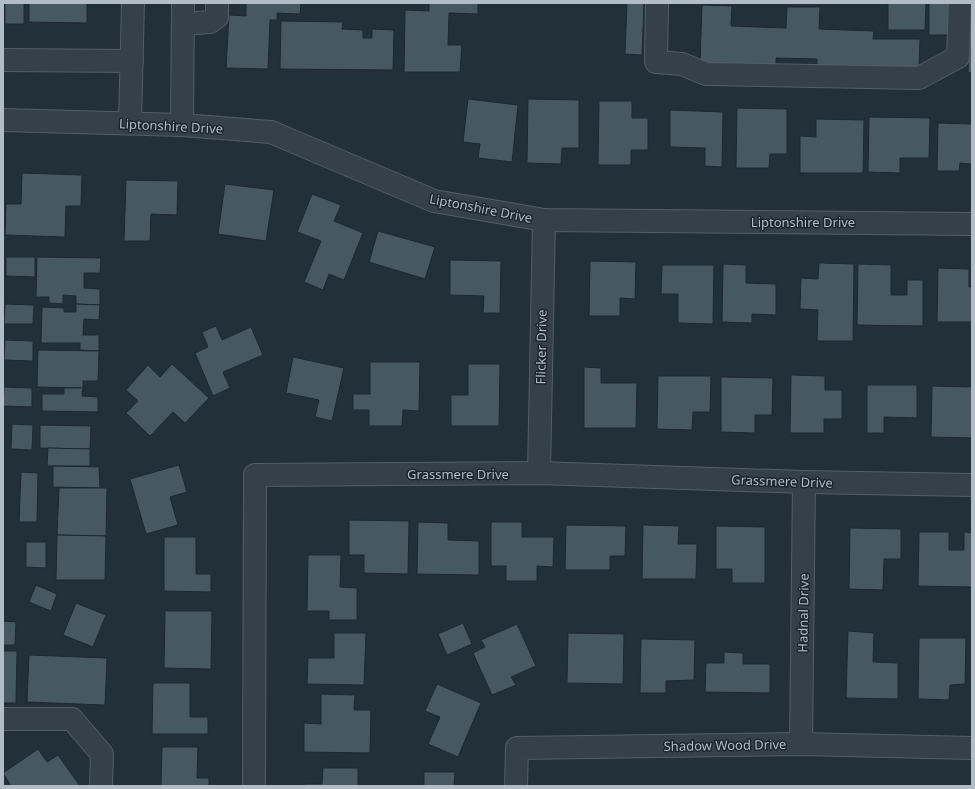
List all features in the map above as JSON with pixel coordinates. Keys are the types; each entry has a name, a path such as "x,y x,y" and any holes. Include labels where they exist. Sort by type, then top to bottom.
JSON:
{"street":[{"path":"130,123 133,3"},
{"path":"182,125 183,14 210,22 217,17 218,3"},
{"path":"657,3 656,62 682,64 706,74 919,78 958,57 960,3"},
{"path":"3,60 132,62"},
{"name":"Liptonshire Drive","path":"3,120 182,125 272,132 434,201 544,220 972,224"},
{"name":"Flicker Drive","path":"539,473 544,220"},
{"name":"Grassmere Drive","path":"254,786 255,475 539,473 804,482 972,485"},
{"name":"Hadnal Drive","path":"801,744 804,482"},
{"path":"3,719 72,719 102,754 101,786"},
{"name":"Shadow Wood Drive","path":"516,786 516,748 801,744 972,748"}],"building":[{"path":"5,3 24,3 24,24 5,24"},
{"path":"29,3 87,3 87,23 29,22"},
{"path":"246,3 301,3 300,14 277,13 277,20 270,20 268,69 226,68 229,15 246,16"},
{"path":"429,3 478,3 478,14 449,13 448,45 462,45 460,72 404,72 405,10 429,11"},
{"path":"627,3 644,3 642,55 625,54"},
{"path":"888,3 926,3 925,30 888,30"},
{"path":"929,3 950,3 949,35 929,35"},
{"path":"972,3 972,73 968,72"},
{"path":"702,5 732,6 731,26 786,28 787,7 820,7 819,29 874,31 873,39 920,39 919,69 817,66 817,59 776,58 776,65 700,63"},
{"path":"281,21 343,22 342,29 363,30 363,38 372,38 372,29 394,30 393,70 280,69"},
{"path":"468,99 518,105 512,162 478,158 480,144 463,142"},
{"path":"528,99 579,100 579,148 562,148 561,164 527,163"},
{"path":"599,101 632,101 632,118 648,118 648,150 631,150 631,165 598,165"},
{"path":"737,108 787,109 787,154 770,154 769,168 736,168"},
{"path":"670,110 723,112 722,167 705,166 705,148 670,147"},
{"path":"869,117 930,118 929,158 900,158 900,173 868,172"},
{"path":"816,119 864,120 863,173 800,173 800,136 816,137"},
{"path":"938,123 972,124 972,164 960,163 959,171 937,171"},
{"path":"22,173 82,175 81,206 66,206 65,237 5,235 6,204 21,204"},
{"path":"126,180 178,181 177,215 151,214 150,241 124,241"},
{"path":"225,184 274,190 266,241 218,234"},
{"path":"312,194 341,205 334,221 363,233 344,280 329,274 323,290 304,282 321,241 297,232"},
{"path":"378,231 435,247 425,279 369,262"},
{"path":"6,257 35,257 35,277 6,276"},
{"path":"37,257 101,258 100,273 84,273 84,288 100,289 100,305 76,304 76,296 63,295 63,304 49,303 49,297 36,297"},
{"path":"450,260 501,261 500,313 483,313 484,296 450,295"},
{"path":"590,261 636,262 635,299 620,298 620,316 589,316"},
{"path":"819,263 854,264 853,341 817,341 818,310 800,309 801,278 818,279"},
{"path":"723,264 746,265 746,283 776,284 776,315 752,314 752,323 722,322"},
{"path":"858,264 891,265 891,295 907,295 907,280 923,280 923,326 857,325"},
{"path":"662,265 714,265 713,324 678,323 678,294 661,294"},
{"path":"938,268 969,269 969,287 972,287 972,322 937,322"},
{"path":"5,304 34,305 33,324 4,324"},
{"path":"76,304 100,305 99,320 84,319 83,335 99,335 99,351 80,350 80,343 41,343 42,307 64,308 64,312 76,312"},
{"path":"216,326 222,340 251,327 263,355 223,372 230,388 213,396 195,353 208,347 202,332"},
{"path":"5,340 33,341 33,361 4,360"},
{"path":"38,350 99,351 98,381 83,381 83,388 37,387"},
{"path":"293,357 344,368 332,421 315,417 319,400 286,393"},
{"path":"370,362 420,362 419,411 403,410 402,426 369,426 369,410 353,410 353,394 370,394"},
{"path":"172,364 209,398 185,423 173,412 150,436 126,413 138,401 126,390 148,365 160,377"},
{"path":"468,364 500,364 499,426 451,426 451,395 468,395"},
{"path":"584,367 601,368 601,383 637,383 636,428 584,428"},
{"path":"791,375 825,376 825,390 842,390 842,419 824,419 824,433 790,433"},
{"path":"658,376 711,376 710,412 693,412 692,430 657,429"},
{"path":"721,377 773,378 772,415 755,415 755,433 721,432"},
{"path":"867,385 917,385 917,418 884,417 884,433 867,433"},
{"path":"932,386 972,387 972,438 931,437"},
{"path":"4,387 32,388 32,407 3,406"},
{"path":"64,388 83,388 82,396 98,397 98,412 42,411 42,394 64,394"},
{"path":"12,424 33,425 32,450 11,449"},
{"path":"40,425 91,426 90,449 40,448"},
{"path":"48,448 90,449 90,466 47,466"},
{"path":"179,465 187,492 170,497 178,525 146,534 130,479"},
{"path":"53,466 99,467 100,488 53,487"},
{"path":"21,472 38,473 37,522 19,522"},
{"path":"59,488 107,488 106,536 57,535"},
{"path":"349,520 409,521 408,574 364,573 364,555 349,555"},
{"path":"418,522 448,523 448,540 479,541 479,575 417,574"},
{"path":"491,522 522,522 522,537 554,537 553,567 537,566 537,581 506,581 506,566 491,566"},
{"path":"566,525 626,526 625,556 610,556 610,570 565,570"},
{"path":"643,525 679,526 678,544 697,544 696,579 642,579"},
{"path":"716,526 765,527 765,583 732,583 732,569 716,569"},
{"path":"850,528 901,529 901,559 884,559 883,590 849,589"},
{"path":"919,532 949,532 949,550 964,550 964,532 972,533 972,587 918,586"},
{"path":"57,535 106,536 105,580 56,580"},
{"path":"164,537 196,537 196,574 211,574 211,592 164,591"},
{"path":"26,542 46,542 46,568 26,567"},
{"path":"308,555 341,555 340,587 357,588 357,620 329,620 329,611 307,611"},
{"path":"36,585 57,594 51,611 29,602"},
{"path":"76,603 106,615 93,647 63,635"},
{"path":"165,611 212,611 211,669 164,668"},
{"path":"3,621 16,622 15,645 3,645"},
{"path":"463,623 472,644 447,655 438,634"},
{"path":"517,624 536,666 511,677 516,685 492,695 473,653 485,647 481,640"},
{"path":"848,631 874,633 873,662 898,663 898,699 846,698"},
{"path":"334,633 366,633 364,685 307,684 308,658 334,658"},
{"path":"568,633 624,634 623,684 567,683"},
{"path":"919,638 966,638 965,684 950,685 949,700 918,699"},
{"path":"641,639 695,640 694,680 666,681 666,693 640,693"},
{"path":"3,651 17,651 16,703 3,703"},
{"path":"724,652 743,653 743,664 770,664 770,693 705,692 706,663 724,663"},
{"path":"29,655 107,658 105,705 27,702"},
{"path":"153,683 190,683 190,717 208,717 208,734 152,734"},
{"path":"437,684 481,703 458,757 428,744 440,717 425,711"},
{"path":"321,694 355,695 354,710 371,710 370,753 304,752 304,723 321,724"},
{"path":"162,747 198,747 197,778 209,778 209,786 161,786"},
{"path":"38,749 47,762 58,755 80,786 11,786 3,773"},
{"path":"323,768 358,768 358,786 305,786 305,784 322,784"},
{"path":"424,772 455,772 454,786 424,786"}]}
